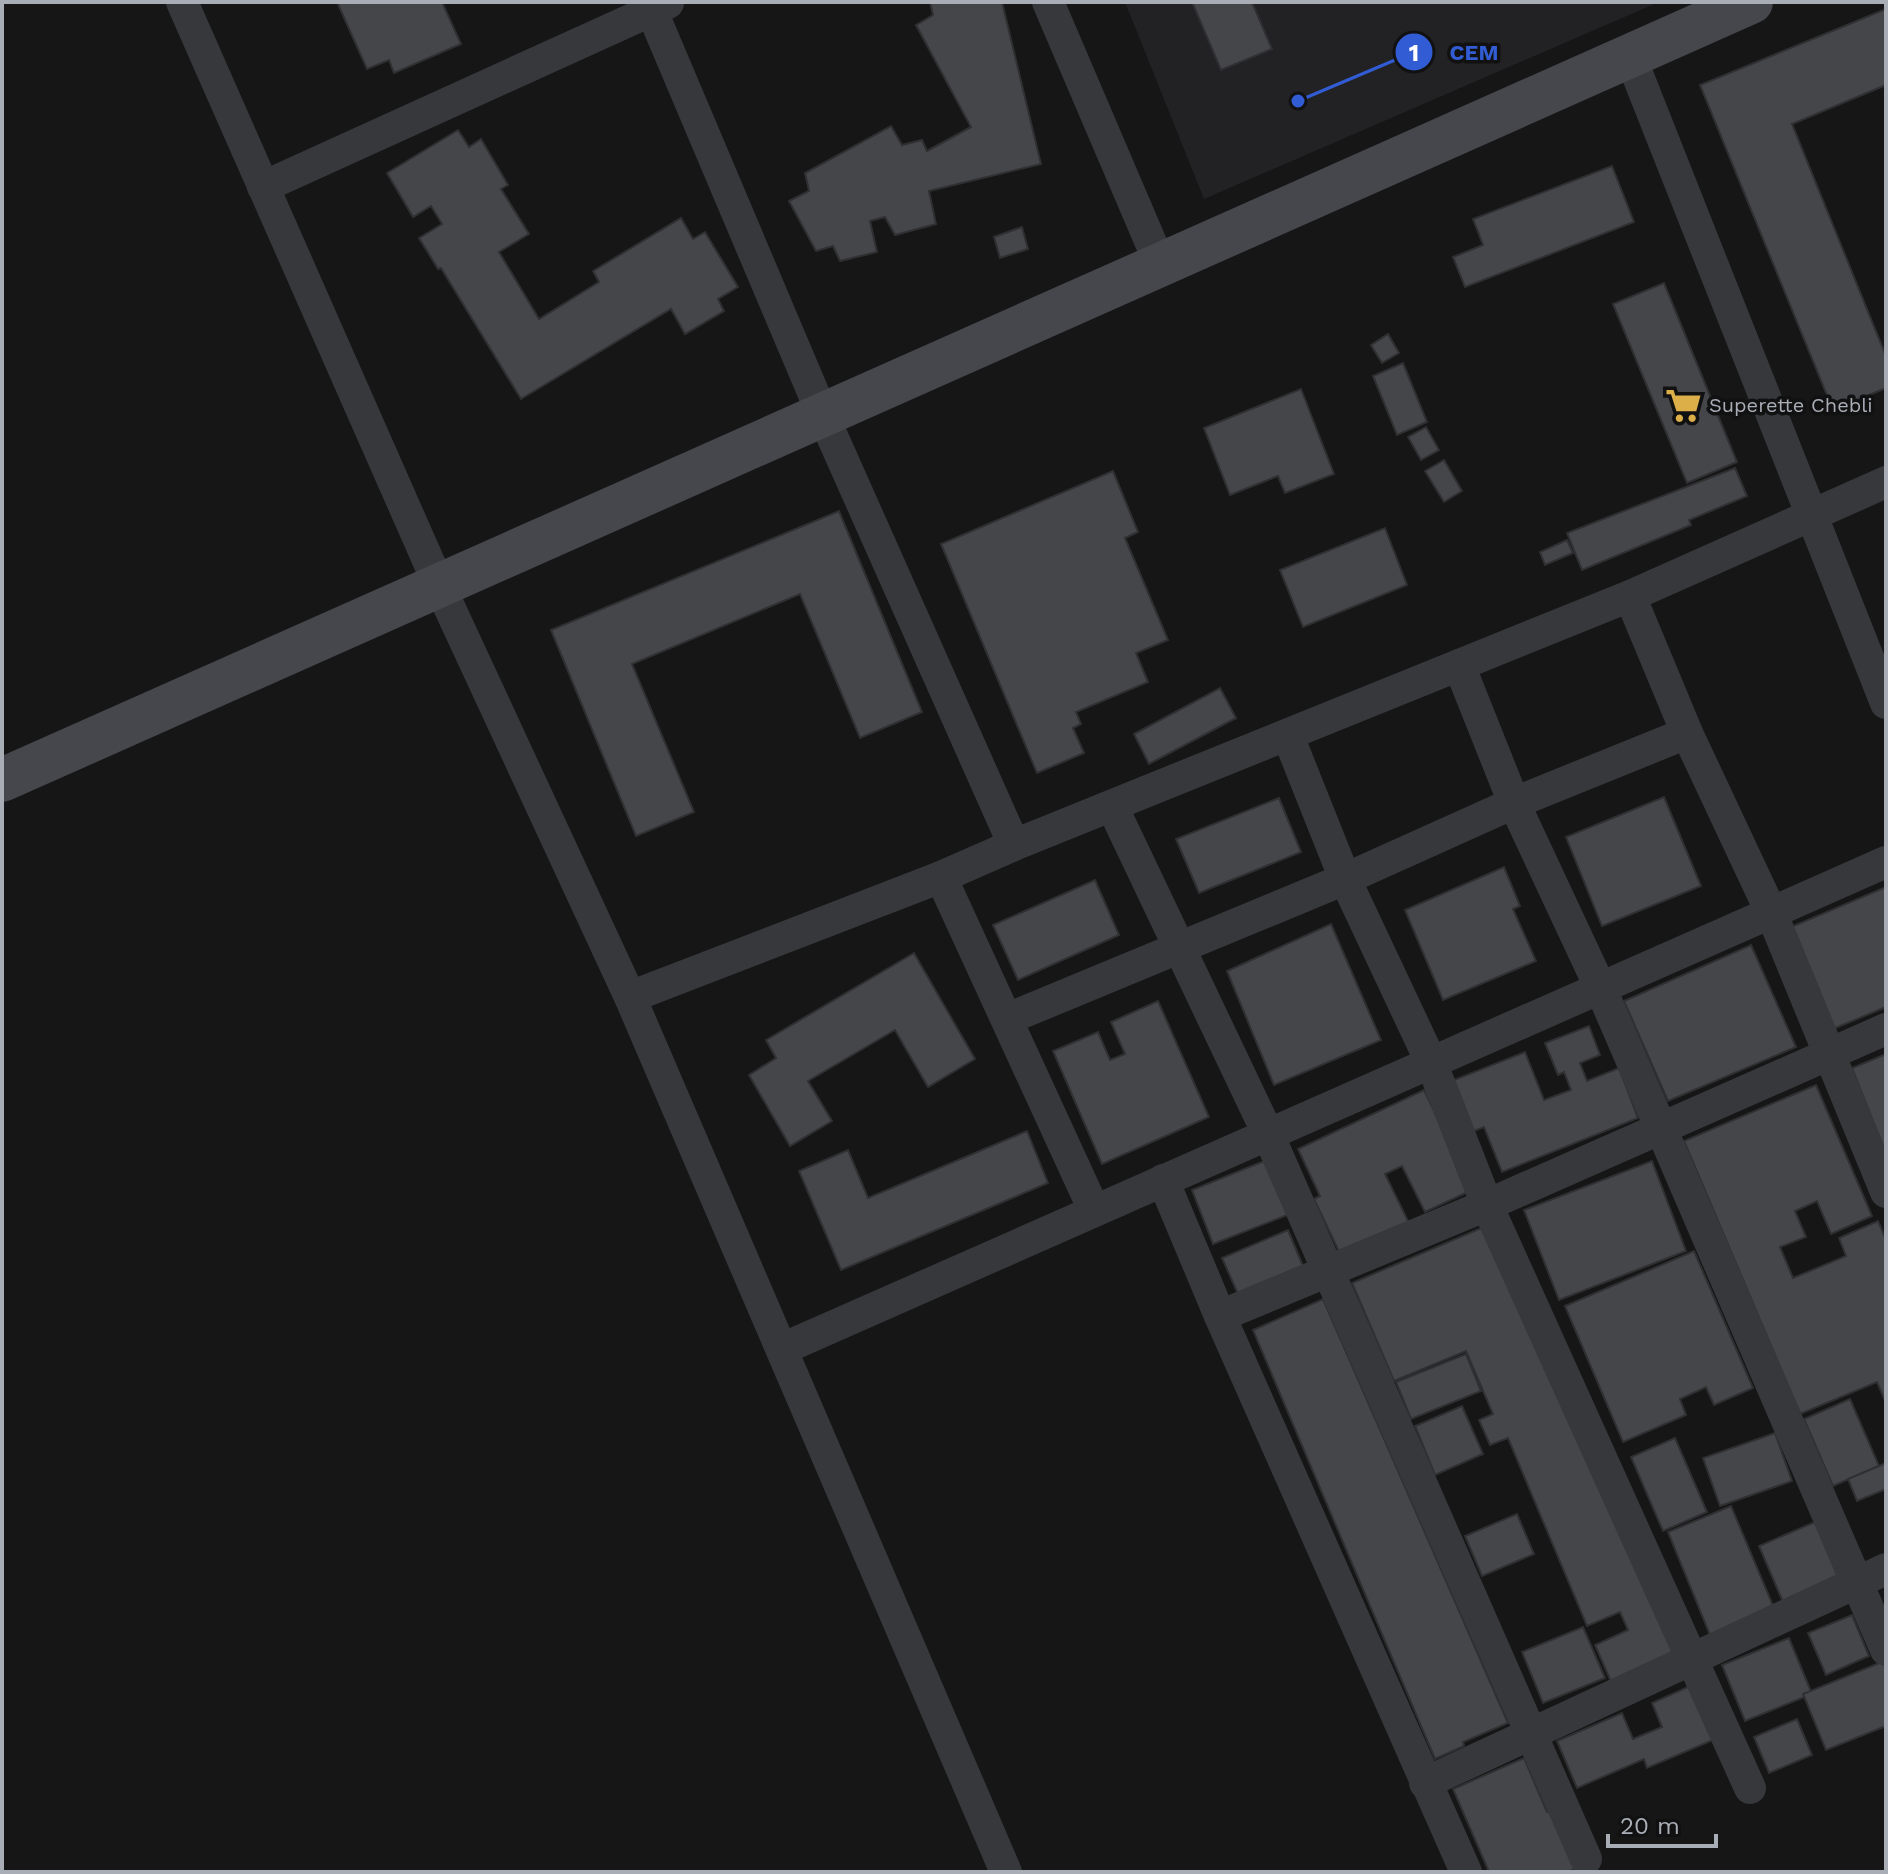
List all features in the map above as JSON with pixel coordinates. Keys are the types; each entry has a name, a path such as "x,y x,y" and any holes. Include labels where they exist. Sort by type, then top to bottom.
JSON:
{"main road":[{"path":"2,780 824,418 1160,264 1751,2"}],"street":[{"path":"182,2 439,585 630,997 1006,1872"},
{"path":"1048,2 1160,264"},
{"path":"263,187 656,5 824,418 1014,845"},
{"path":"1630,56 1886,703"},
{"path":"630,997 941,877 1630,596 1886,482"},
{"path":"1630,596 1687,733 1771,912 1886,1192"},
{"path":"1459,665 1514,803 1600,987 1886,1650"},
{"path":"1007,1019 1345,879 1514,803 1687,733"},
{"path":"1288,736 1345,879 1431,1062 1487,1205 1750,1788"},
{"path":"1112,806 1268,1134 1586,1859"},
{"path":"782,1349 1886,862"},
{"path":"941,877 1094,1210"},
{"path":"1220,1316 1487,1205 1886,1029"},
{"path":"1163,1180 1466,1872"},
{"path":"1425,1783 1886,1569"}],"shaded area":[{"path":"1125,2 1659,2 1204,199"}],"building":[{"path":"337,2 442,2 461,44 394,73 389,60 367,69"},
{"path":"930,2 1002,2 1041,164 929,191 936,224 895,235 885,217 870,221 877,252 840,261 833,246 816,251 789,201 809,191 805,173 891,126 902,145 922,140 927,151 971,127 916,25 933,15"},
{"path":"1192,2 1252,2 1272,49 1221,70"},
{"path":"1886,9 1886,85 1792,124 1886,356 1886,388 1833,410 1700,85"},
{"path":"458,130 469,147 481,139 508,185 501,189 529,234 499,252 539,319 599,282 593,271 681,218 693,239 705,232 738,287 718,299 724,311 685,334 671,309 521,399 441,268 438,269 419,238 442,224 431,206 413,217 387,173"},
{"path":"1612,166 1634,222 1465,287 1453,257 1483,245 1473,219"},
{"path":"1022,227 1028,249 1000,258 994,237"},
{"path":"1664,283 1737,462 1687,483 1613,304"},
{"path":"1388,334 1399,353 1382,363 1371,345"},
{"path":"1403,363 1427,422 1397,435 1373,376"},
{"path":"1301,389 1334,474 1285,493 1278,476 1230,495 1204,428"},
{"path":"1426,427 1439,450 1421,460 1408,437"},
{"path":"1444,460 1462,491 1444,502 1425,471"},
{"path":"1735,468 1747,496 1689,520 1691,525 1582,570 1567,533"},
{"path":"1113,471 1138,532 1125,538 1168,640 1136,653 1148,682 1076,712 1081,724 1073,728 1084,753 1037,773 941,544"},
{"path":"839,511 922,712 860,738 800,594 632,664 694,812 636,836 551,630"},
{"path":"1385,528 1407,585 1303,627 1280,570"},
{"path":"1567,540 1573,553 1545,565 1540,552"},
{"path":"1220,688 1236,718 1149,764 1134,734"},
{"path":"1664,797 1701,886 1602,926 1566,837"},
{"path":"1279,798 1301,852 1199,893 1176,839"},
{"path":"1504,867 1520,906 1513,909 1536,961 1443,1000 1405,910"},
{"path":"1095,880 1119,935 1018,980 993,925"},
{"path":"1886,887 1886,1007 1833,1029 1791,927"},
{"path":"1331,924 1381,1040 1274,1085 1227,971"},
{"path":"1751,945 1796,1047 1668,1101 1624,1001"},
{"path":"914,953 975,1059 928,1087 895,1030 808,1081 832,1121 790,1146 749,1075 776,1058 766,1040"},
{"path":"1158,1001 1209,1117 1102,1164 1053,1051 1098,1032 1110,1060 1125,1054 1111,1022"},
{"path":"1589,1026 1600,1055 1580,1063 1587,1081 1619,1068 1638,1118 1502,1172 1484,1127 1474,1131 1454,1080 1525,1052 1544,1100 1571,1090 1564,1072 1558,1075 1545,1043"},
{"path":"1886,1054 1886,1154 1852,1068"},
{"path":"1816,1085 1872,1216 1831,1234 1817,1201 1795,1211 1806,1237 1780,1247 1793,1278 1846,1256 1839,1238 1878,1221 1886,1240 1886,1403 1877,1382 1800,1414 1684,1141"},
{"path":"1424,1090 1472,1190 1425,1212 1402,1166 1385,1174 1410,1225 1342,1258 1314,1199 1320,1196 1298,1149"},
{"path":"1027,1131 1048,1183 841,1270 799,1171 848,1150 868,1198"},
{"path":"1269,1159 1290,1214 1213,1244 1192,1190"},
{"path":"1652,1161 1686,1251 1559,1300 1524,1210"},
{"path":"1493,1223 1676,1657 1612,1684 1595,1645 1628,1630 1620,1612 1587,1626 1508,1438 1490,1445 1479,1420 1493,1414 1466,1351 1394,1381 1352,1283"},
{"path":"1288,1230 1303,1266 1238,1294 1222,1258"},
{"path":"1694,1251 1753,1388 1714,1405 1706,1387 1680,1399 1686,1415 1623,1442 1565,1306"},
{"path":"1323,1299 1508,1723 1463,1742 1464,1746 1435,1759 1253,1330"},
{"path":"1466,1354 1481,1391 1411,1419 1396,1382"},
{"path":"1850,1399 1879,1466 1833,1486 1804,1419"},
{"path":"1462,1406 1483,1454 1435,1475 1415,1426"},
{"path":"1775,1433 1792,1481 1720,1506 1703,1458"},
{"path":"1675,1438 1707,1512 1663,1531 1631,1457"},
{"path":"1886,1463 1886,1489 1857,1501 1848,1479"},
{"path":"1731,1506 1774,1608 1710,1635 1668,1532"},
{"path":"1517,1514 1534,1554 1482,1576 1465,1536"},
{"path":"1815,1522 1839,1579 1783,1602 1759,1546"},
{"path":"1852,1615 1869,1656 1826,1675 1808,1633"},
{"path":"1583,1627 1605,1678 1543,1703 1522,1652"},
{"path":"1789,1638 1812,1694 1745,1721 1722,1665"},
{"path":"1884,1661 1886,1726 1826,1750 1803,1694"},
{"path":"1690,1686 1713,1740 1647,1768 1644,1759 1577,1788 1557,1741 1622,1713 1633,1739 1662,1727 1652,1703"},
{"path":"1797,1719 1812,1755 1769,1773 1754,1737"},
{"path":"1524,1758 1547,1812 1554,1809 1579,1867 1568,1872 1489,1872 1453,1789"}],"place":[{"name":"CEM","path":"1298,101"},
{"name":"Superette Chebli","path":"1683,405"}]}
